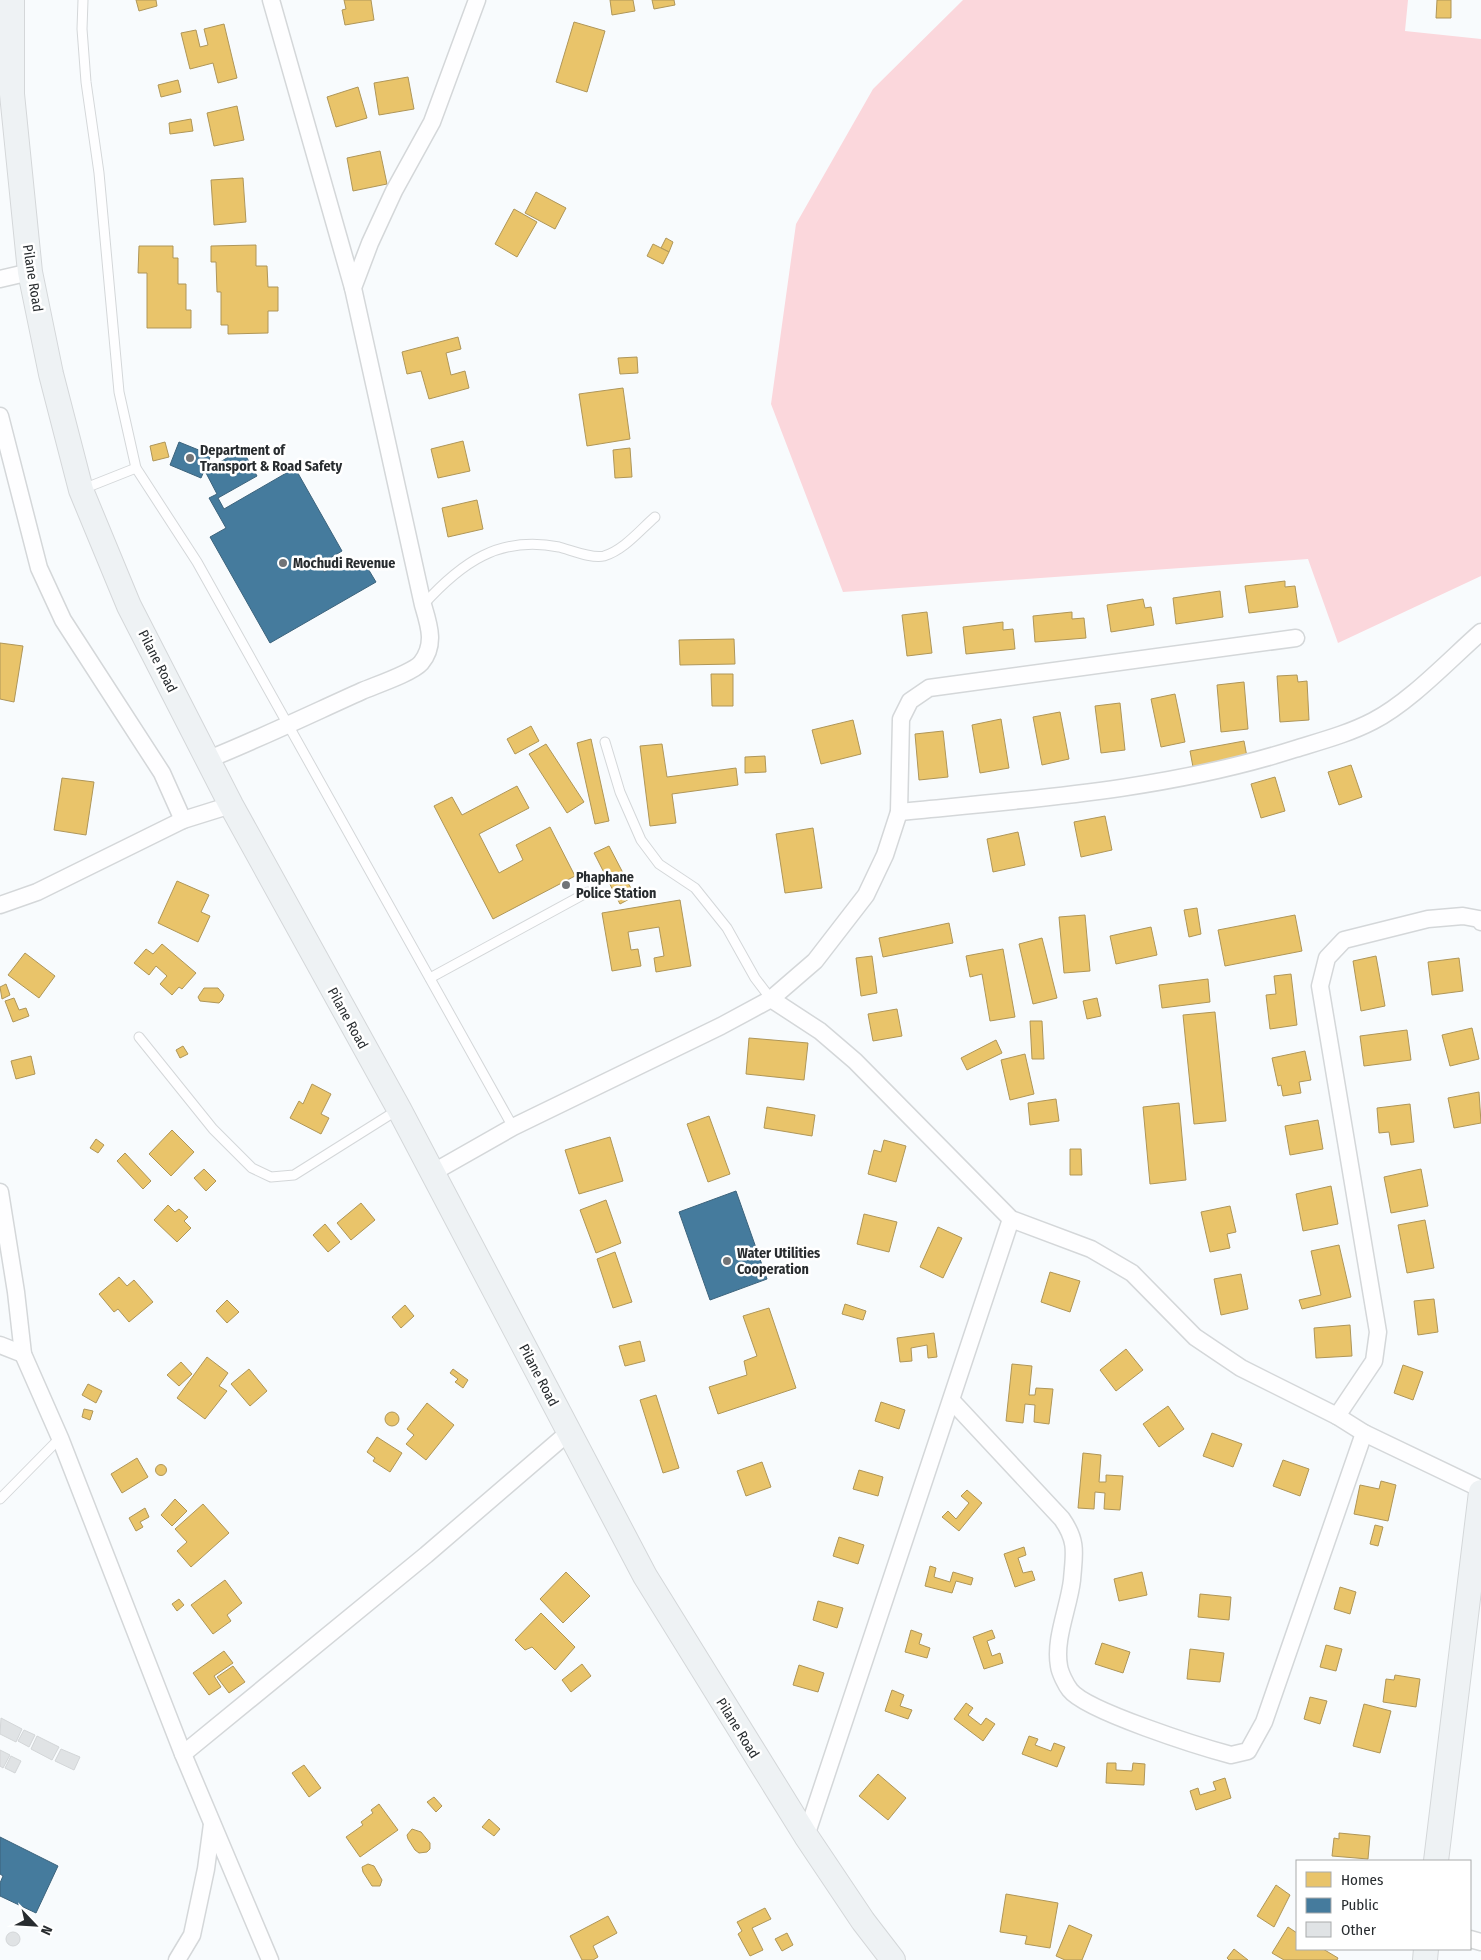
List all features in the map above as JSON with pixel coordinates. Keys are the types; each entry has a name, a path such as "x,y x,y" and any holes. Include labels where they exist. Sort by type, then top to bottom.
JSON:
{"main road":[{"name":"Pilane Road","path":"12,0 12,94 30,272 51,374 81,490 129,606 231,805 399,1109 645,1576 806,1836 863,1921 893,1960"},
{"path":"1436,1860 1481,1490"}],"street":[{"path":"209,759 288,726 420,664 430,646 430,629 422,605 353,288 271,0"},
{"path":"353,288 370,242 394,191 432,122 477,0"},
{"path":"0,279 30,272"},
{"path":"0,416 39,568 63,620 162,773 183,820"},
{"path":"899,812 1070,796 1242,766 1348,732 1374,720 1399,703 1481,632"},
{"path":"432,1173 513,1127 721,1026 771,999 815,961 866,895 885,855 899,812 901,719 910,701 929,688 1296,638"},
{"path":"0,905 37,892 183,820 231,805"},
{"path":"1337,1416 1374,1361 1378,1332 1320,986 1327,958 1344,940 1428,920 1463,916 1479,919 1481,922"},
{"path":"771,999 820,1030 855,1061 1011,1219 1091,1249 1132,1273 1195,1337 1220,1356 1337,1416 1364,1434 1481,1490"},
{"path":"0,1192 16,1292 23,1354 60,1438 183,1754 270,1960"},
{"path":"806,1836 1011,1219"},
{"path":"0,1345 23,1354"},
{"path":"952,1401 1050,1505 1072,1533 1075,1547 1071,1586 1060,1644 1059,1666 1070,1691 1090,1706 1230,1755 1248,1751 1264,1722 1364,1434"},
{"path":"183,1754 426,1554 569,1432"},
{"path":"177,1960 192,1934 206,1869 212,1824"}],"lane":[{"path":"83,0 82,29 86,82 99,172 119,392 136,468 197,562 276,700 288,726 513,1127"},
{"path":"81,490 136,468"},
{"path":"422,605 464,565 497,549 522,545 556,547 601,556 616,551 655,517"},
{"path":"605,742 620,792 641,840 659,864 696,888 727,928 755,978 771,999"},
{"path":"430,978 588,892"},
{"path":"139,1037 213,1129 252,1168 271,1177 294,1175 399,1109"},
{"path":"0,1499 60,1438"}],"shaded area":[{"path":"963,0 1408,0 1405,31 1481,39 1481,576 1338,643 1308,559 843,592 771,404 796,224 873,89"}],"building: Homes":[{"path":"136,0 156,0 157,6 139,11"},
{"path":"344,0 371,0 374,20 345,25 342,10 346,9"},
{"path":"610,0 633,0 635,11 612,15"},
{"path":"652,0 674,0 675,5 654,9"},
{"path":"1437,0 1451,0 1451,18 1436,18"},
{"path":"574,22 605,31 587,92 556,82"},
{"path":"224,24 237,78 218,83 213,63 190,69 181,33 196,30 200,47 208,45 204,29"},
{"path":"408,77 414,109 379,115 374,83"},
{"path":"178,80 181,92 161,97 158,85"},
{"path":"358,87 367,118 336,127 327,97"},
{"path":"237,106 244,140 214,146 207,113"},
{"path":"191,119 193,131 170,134 169,123"},
{"path":"380,151 387,184 353,191 347,158"},
{"path":"243,178 246,222 214,225 211,180"},
{"path":"536,192 566,208 555,229 525,213"},
{"path":"514,209 537,222 517,257 495,244"},
{"path":"666,238 673,242 669,252 661,248"},
{"path":"653,244 669,252 663,264 647,256"},
{"path":"256,245 256,266 267,266 268,287 278,287 278,311 268,311 268,333 228,334 228,325 221,325 221,292 217,292 216,262 211,262 211,246"},
{"path":"139,246 173,246 173,258 178,258 178,284 186,284 186,310 191,310 191,328 147,328 147,273 138,273"},
{"path":"458,337 461,349 446,353 451,375 465,371 469,388 429,399 421,371 407,374 402,352"},
{"path":"637,357 638,373 620,374 618,358"},
{"path":"623,388 630,439 587,446 579,394"},
{"path":"463,441 470,471 438,478 431,449"},
{"path":"165,442 169,457 153,461 150,446"},
{"path":"630,448 632,477 615,478 613,450"},
{"path":"477,500 483,529 448,537 442,508"},
{"path":"1285,581 1285,587 1295,586 1298,607 1249,613 1245,586"},
{"path":"1220,591 1223,617 1176,624 1173,598"},
{"path":"1143,599 1145,608 1151,607 1154,625 1111,632 1107,605"},
{"path":"927,612 932,653 907,656 902,615"},
{"path":"1072,612 1072,619 1084,618 1086,638 1035,642 1033,616"},
{"path":"1003,622 1003,630 1013,629 1015,649 966,654 963,627"},
{"path":"734,639 735,664 680,665 679,640"},
{"path":"0,643 23,646 14,702 0,699"},
{"path":"711,674 733,674 733,706 712,706"},
{"path":"1297,675 1298,682 1307,681 1309,720 1280,722 1277,676"},
{"path":"1244,682 1248,729 1221,732 1217,685"},
{"path":"1175,694 1185,742 1161,747 1151,699"},
{"path":"1120,703 1125,750 1101,753 1095,706"},
{"path":"1060,712 1069,759 1042,765 1033,717"},
{"path":"1001,719 1009,768 980,773 972,725"},
{"path":"853,720 861,754 821,764 812,730"},
{"path":"531,726 539,741 515,754 507,739"},
{"path":"943,731 948,777 919,780 915,734"},
{"path":"591,739 609,821 595,824 577,743"},
{"path":"1244,741 1247,757 1193,767 1190,751"},
{"path":"546,744 584,802 567,813 529,754"},
{"path":"662,744 667,777 736,768 738,785 672,794 676,823 650,826 640,746"},
{"path":"765,756 766,772 745,773 745,757"},
{"path":"1351,765 1362,797 1339,805 1328,772"},
{"path":"1275,777 1285,811 1261,818 1251,784"},
{"path":"62,778 94,782 86,835 54,830"},
{"path":"517,786 529,808 479,834 499,873 523,860 516,845 550,827 575,876 493,919 434,806 452,797 462,815"},
{"path":"1105,816 1112,850 1081,857 1074,822"},
{"path":"813,828 822,888 785,893 776,834"},
{"path":"1018,832 1025,865 993,872 987,839"},
{"path":"609,846 635,896 620,904 594,853"},
{"path":"177,881 209,895 201,912 210,916 198,942 158,923"},
{"path":"680,900 691,966 656,972 654,958 664,956 659,927 628,932 631,950 638,949 641,966 612,971 602,913"},
{"path":"1197,908 1201,934 1189,937 1184,910"},
{"path":"1085,915 1090,971 1064,973 1059,917"},
{"path":"1295,915 1302,951 1225,966 1218,930"},
{"path":"949,923 953,943 883,957 879,938"},
{"path":"1151,927 1157,955 1116,964 1110,936"},
{"path":"1042,938 1057,998 1033,1004 1019,944"},
{"path":"162,944 196,973 182,989 179,987 172,995 160,984 167,976 156,966 149,975 134,963 146,949 153,954"},
{"path":"1003,949 1015,1017 990,1021 982,974 970,977 966,956"},
{"path":"25,953 55,976 39,998 8,975"},
{"path":"872,956 877,993 861,996 856,958"},
{"path":"1376,956 1385,1006 1361,1011 1353,961"},
{"path":"1459,958 1463,991 1432,995 1428,962"},
{"path":"1291,974 1297,1025 1270,1029 1266,995 1276,994 1274,976"},
{"path":"1208,979 1210,1002 1162,1008 1159,985"},
{"path":"6,984 10,995 2,999 0,987"},
{"path":"204,988 218,988 224,995 222,1000 219,1003 200,1001 198,997"},
{"path":"14,998 19,1010 26,1008 29,1016 13,1022 5,1001"},
{"path":"1097,998 1101,1016 1087,1019 1083,1001"},
{"path":"897,1009 902,1036 873,1041 868,1014"},
{"path":"1215,1012 1226,1121 1194,1124 1183,1015"},
{"path":"1030,1021 1042,1021 1044,1059 1032,1059"},
{"path":"1472,1028 1479,1059 1450,1066 1442,1035"},
{"path":"1407,1030 1411,1060 1364,1066 1360,1036"},
{"path":"749,1038 808,1043 804,1080 746,1074"},
{"path":"996,1040 1002,1053 967,1070 961,1058"},
{"path":"183,1046 188,1054 180,1058 176,1050"},
{"path":"1305,1051 1311,1080 1299,1082 1301,1093 1283,1096 1281,1085 1278,1086 1272,1058"},
{"path":"1025,1054 1034,1094 1010,1100 1001,1060"},
{"path":"31,1056 35,1074 16,1079 11,1061"},
{"path":"312,1084 331,1094 321,1114 329,1118 321,1134 290,1118 299,1101 303,1104"},
{"path":"1479,1092 1481,1123 1454,1128 1448,1098"},
{"path":"1056,1099 1059,1121 1030,1125 1028,1103"},
{"path":"1179,1103 1186,1180 1150,1184 1143,1107"},
{"path":"1410,1104 1414,1142 1391,1145 1389,1132 1379,1133 1377,1108"},
{"path":"767,1107 815,1115 812,1136 764,1128"},
{"path":"709,1116 730,1174 708,1182 687,1124"},
{"path":"1318,1120 1323,1149 1290,1155 1285,1126"},
{"path":"172,1130 194,1152 171,1176 149,1154"},
{"path":"610,1137 623,1181 579,1194 565,1150"},
{"path":"96,1139 104,1145 98,1153 90,1148"},
{"path":"884,1140 906,1146 896,1182 868,1174 874,1150 881,1152"},
{"path":"1070,1149 1081,1149 1082,1175 1070,1175"},
{"path":"125,1153 151,1181 143,1189 117,1161"},
{"path":"204,1169 216,1181 206,1191 194,1178"},
{"path":"1421,1169 1428,1206 1391,1213 1384,1177"},
{"path":"1331,1186 1338,1224 1303,1231 1296,1194"},
{"path":"606,1200 621,1243 596,1253 580,1210"},
{"path":"361,1203 375,1220 351,1240 337,1223"},
{"path":"168,1205 175,1212 179,1209 188,1217 184,1221 191,1228 177,1242 154,1220"},
{"path":"1230,1206 1236,1232 1227,1234 1230,1248 1210,1252 1201,1212"},
{"path":"864,1214 897,1222 889,1252 857,1244"},
{"path":"1425,1220 1434,1268 1407,1273 1398,1225"},
{"path":"325,1224 340,1242 328,1252 313,1235"},
{"path":"938,1227 962,1238 943,1278 920,1267"},
{"path":"1339,1245 1351,1297 1302,1309 1299,1300 1321,1295 1311,1251"},
{"path":"615,1252 632,1302 613,1308 597,1259"},
{"path":"1050,1272 1080,1281 1070,1312 1041,1302"},
{"path":"1241,1274 1248,1309 1221,1315 1214,1279"},
{"path":"119,1277 127,1286 134,1280 153,1302 129,1322 118,1309 114,1312 99,1294"},
{"path":"1434,1299 1438,1332 1418,1335 1414,1301"},
{"path":"227,1300 239,1312 227,1323 216,1311"},
{"path":"845,1304 866,1311 863,1320 842,1314"},
{"path":"405,1305 414,1316 401,1328 392,1317"},
{"path":"769,1308 796,1388 718,1414 709,1387 747,1375 744,1361 757,1356 743,1316"},
{"path":"1350,1325 1352,1356 1316,1358 1314,1328"},
{"path":"934,1333 937,1357 928,1358 927,1345 911,1348 912,1361 900,1362 897,1338"},
{"path":"640,1341 645,1361 625,1366 619,1346"},
{"path":"1126,1349 1143,1370 1116,1391 1100,1370"},
{"path":"207,1357 228,1373 219,1386 227,1391 205,1419 177,1398"},
{"path":"181,1362 192,1374 179,1386 167,1375"},
{"path":"1012,1364 1032,1366 1029,1395 1035,1395 1036,1388 1053,1389 1049,1424 1034,1422 1035,1405 1025,1404 1023,1423 1006,1421"},
{"path":"1403,1365 1423,1372 1413,1400 1394,1393"},
{"path":"249,1369 267,1391 250,1406 231,1384"},
{"path":"453,1369 468,1380 463,1388 455,1382 458,1379 450,1373"},
{"path":"88,1384 102,1391 96,1403 82,1395"},
{"path":"656,1395 679,1468 663,1473 640,1400"},
{"path":"881,1402 905,1410 899,1429 875,1421"},
{"path":"427,1403 454,1425 426,1460 406,1444 414,1435 407,1429"},
{"path":"1168,1406 1184,1429 1159,1447 1143,1424"},
{"path":"84,1409 93,1411 90,1420 82,1417"},
{"path":"392,1412 397,1414 399,1419 397,1424 392,1426 387,1424 385,1419 387,1414"},
{"path":"1212,1433 1242,1444 1233,1467 1203,1456"},
{"path":"377,1437 402,1453 390,1472 373,1461 375,1458 367,1452"},
{"path":"1083,1453 1101,1455 1099,1482 1106,1482 1106,1475 1123,1476 1120,1510 1104,1509 1105,1493 1095,1492 1094,1509 1078,1508"},
{"path":"137,1458 148,1477 122,1493 111,1474"},
{"path":"1283,1460 1309,1469 1300,1496 1273,1486"},
{"path":"762,1462 771,1487 746,1496 737,1471"},
{"path":"161,1464 167,1470 161,1476 155,1470"},
{"path":"859,1470 883,1477 878,1496 853,1489"},
{"path":"1381,1481 1396,1485 1388,1521 1354,1514 1360,1485 1379,1489"},
{"path":"967,1490 982,1503 959,1531 942,1517 948,1511 956,1519 969,1503 961,1496"},
{"path":"175,1499 187,1511 172,1526 161,1515"},
{"path":"203,1504 229,1533 191,1567 177,1551 187,1542 175,1529"},
{"path":"145,1508 149,1517 140,1522 143,1527 136,1531 129,1518"},
{"path":"1375,1525 1383,1527 1378,1546 1370,1544"},
{"path":"839,1537 864,1545 858,1564 833,1556"},
{"path":"1024,1547 1026,1555 1018,1558 1023,1573 1032,1571 1035,1580 1015,1587 1004,1554"},
{"path":"930,1566 936,1568 934,1577 950,1582 953,1572 973,1578 971,1585 956,1581 952,1593 925,1586"},
{"path":"566,1572 590,1596 563,1623 540,1599"},
{"path":"1142,1572 1147,1595 1119,1601 1114,1579"},
{"path":"225,1580 242,1603 227,1615 231,1621 213,1634 191,1605"},
{"path":"1340,1587 1356,1592 1350,1614 1334,1609"},
{"path":"1200,1594 1231,1597 1229,1620 1198,1617"},
{"path":"179,1599 184,1605 177,1611 172,1604"},
{"path":"818,1601 843,1608 837,1628 813,1620"},
{"path":"541,1613 575,1647 555,1670 532,1647 525,1650 515,1640"},
{"path":"911,1630 922,1634 919,1644 930,1648 927,1658 905,1652"},
{"path":"992,1630 995,1638 987,1641 992,1656 1000,1653 1003,1663 984,1669 973,1637"},
{"path":"1102,1643 1130,1652 1123,1673 1095,1664"},
{"path":"1326,1645 1342,1649 1336,1671 1320,1667"},
{"path":"1190,1649 1224,1653 1220,1682 1187,1679"},
{"path":"224,1651 233,1663 214,1676 221,1687 209,1695 193,1673"},
{"path":"582,1664 591,1676 571,1692 562,1680"},
{"path":"799,1665 824,1673 818,1692 793,1685"},
{"path":"233,1666 245,1682 229,1693 217,1677"},
{"path":"1395,1675 1420,1679 1416,1707 1383,1702 1386,1679 1394,1680"},
{"path":"892,1690 904,1695 900,1706 912,1710 908,1719 885,1711"},
{"path":"1310,1697 1327,1701 1320,1724 1304,1719"},
{"path":"966,1703 973,1708 968,1715 981,1725 986,1718 995,1724 983,1741 954,1719"},
{"path":"1364,1704 1391,1711 1380,1753 1353,1746"},
{"path":"1029,1736 1038,1739 1035,1745 1051,1751 1054,1743 1065,1747 1057,1767 1022,1754"},
{"path":"1107,1763 1116,1763 1116,1770 1132,1771 1133,1763 1145,1764 1144,1785 1106,1783"},
{"path":"304,1765 321,1788 309,1797 292,1773"},
{"path":"878,1774 906,1798 888,1820 859,1796"},
{"path":"1225,1778 1231,1798 1196,1810 1190,1791 1198,1788 1200,1795 1216,1790 1213,1782"},
{"path":"434,1797 442,1806 436,1812 427,1802"},
{"path":"379,1804 398,1830 360,1857 346,1837 363,1825 361,1822 373,1813 371,1810"},
{"path":"489,1819 500,1829 494,1836 482,1827"},
{"path":"412,1829 421,1832 430,1843 430,1849 427,1852 419,1853 415,1850 407,1835"},
{"path":"1339,1833 1370,1836 1368,1859 1332,1856 1334,1838 1339,1839"},
{"path":"368,1864 374,1866 382,1880 380,1886 372,1886 363,1872 362,1867"},
{"path":"1276,1885 1290,1895 1274,1927 1257,1916"},
{"path":"1006,1894 1058,1903 1050,1948 1025,1944 1027,1936 1000,1932"},
{"path":"765,1908 771,1919 752,1928 763,1950 750,1956 738,1934 742,1931 737,1922"},
{"path":"608,1916 617,1933 593,1946 598,1957 593,1960 582,1960 570,1936"},
{"path":"1069,1925 1092,1935 1082,1960 1065,1960 1056,1956"},
{"path":"1288,1927 1296,1932 1296,1950 1325,1950 1338,1958 1337,1960 1284,1960 1272,1953"},
{"path":"787,1933 793,1945 782,1951 775,1939"},
{"path":"1234,1949 1248,1960 1229,1960 1227,1958"}],"building: Public":[{"path":"179,442 211,455 201,478 170,465"},
{"path":"242,449 257,476 218,498 224,509 295,468 342,551 320,564 324,572 345,561 350,570 364,562 376,582 270,643 210,537 226,528 209,498 217,494 205,471"},
{"path":"736,1191 767,1279 710,1300 679,1212"},
{"path":"0,1837 58,1866 36,1913 0,1896 0,1883 3,1876 0,1874"}],"building: Other":[{"path":"1,1718 22,1729 16,1742 0,1734"},
{"path":"24,1730 35,1735 29,1747 18,1741"},
{"path":"37,1736 59,1747 52,1760 31,1749"},
{"path":"61,1749 80,1757 74,1770 55,1761"},
{"path":"0,1750 10,1755 3,1768 0,1766"},
{"path":"11,1756 21,1761 15,1773 5,1768"},
{"path":"13,1932 18,1934 20,1939 18,1944 13,1946 8,1944 6,1939 8,1934"}],"place":[{"name":"Department of Transport & Road Safety","path":"190,458"},
{"name":"Mochudi Revenue","path":"283,563"},
{"name":"Phaphane Police Station","path":"566,885"},
{"name":"Water Utilities Cooperation","path":"727,1261"}]}
